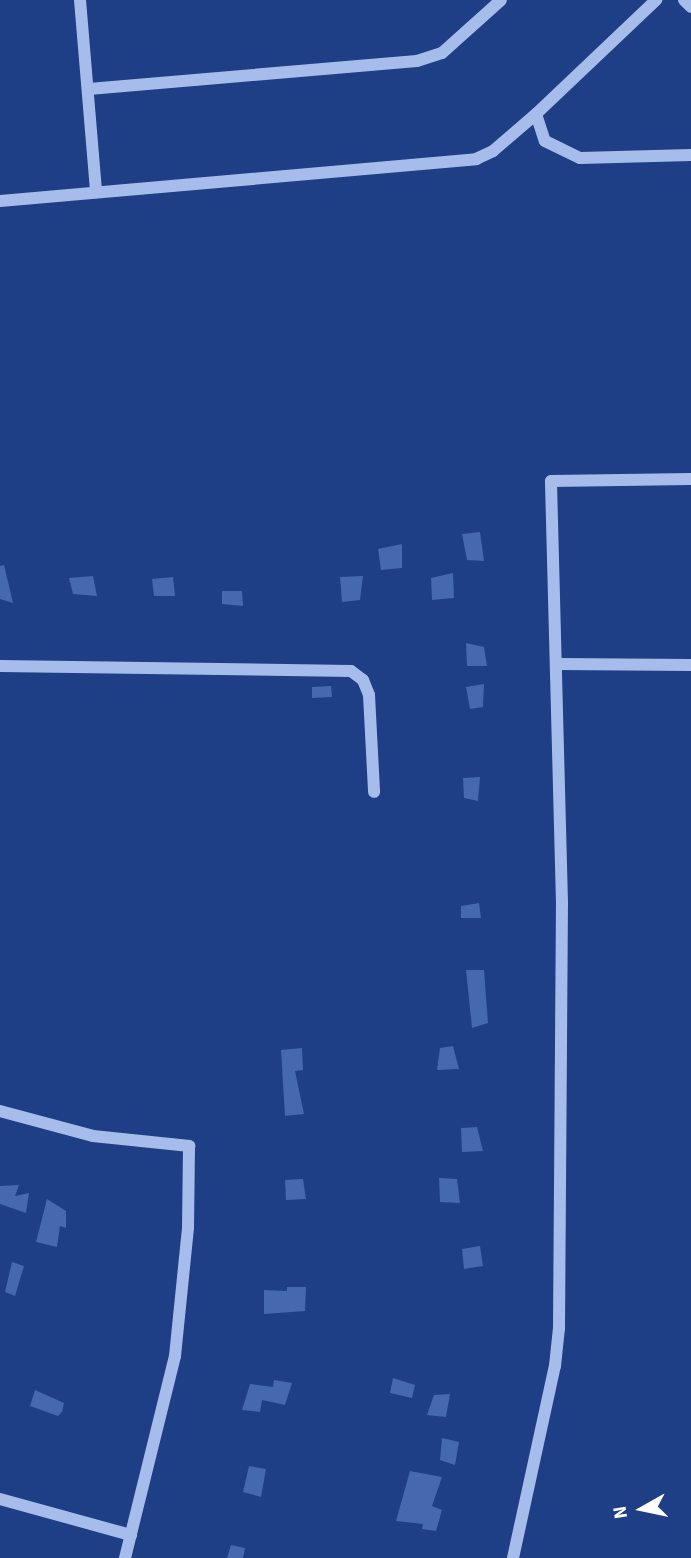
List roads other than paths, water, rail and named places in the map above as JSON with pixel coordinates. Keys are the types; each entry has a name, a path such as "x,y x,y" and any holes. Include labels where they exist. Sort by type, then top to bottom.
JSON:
{"street":[{"path":"79,0 96,191"},
{"path":"89,89 417,61 442,53 501,0"},
{"path":"0,201 96,191 454,164 492,151 536,114 656,0"},
{"path":"684,0 691,7"},
{"path":"536,114 545,141 580,158 691,155"},
{"path":"513,1558 555,1366 559,1329 562,903 558,664 551,481 691,480"},
{"path":"558,664 691,666"},
{"path":"0,666 351,671 363,680 369,695 374,792"},
{"path":"0,1111 93,1136 189,1146 188,1228 175,1356 125,1558"},
{"path":"0,1499 131,1535"}]}
